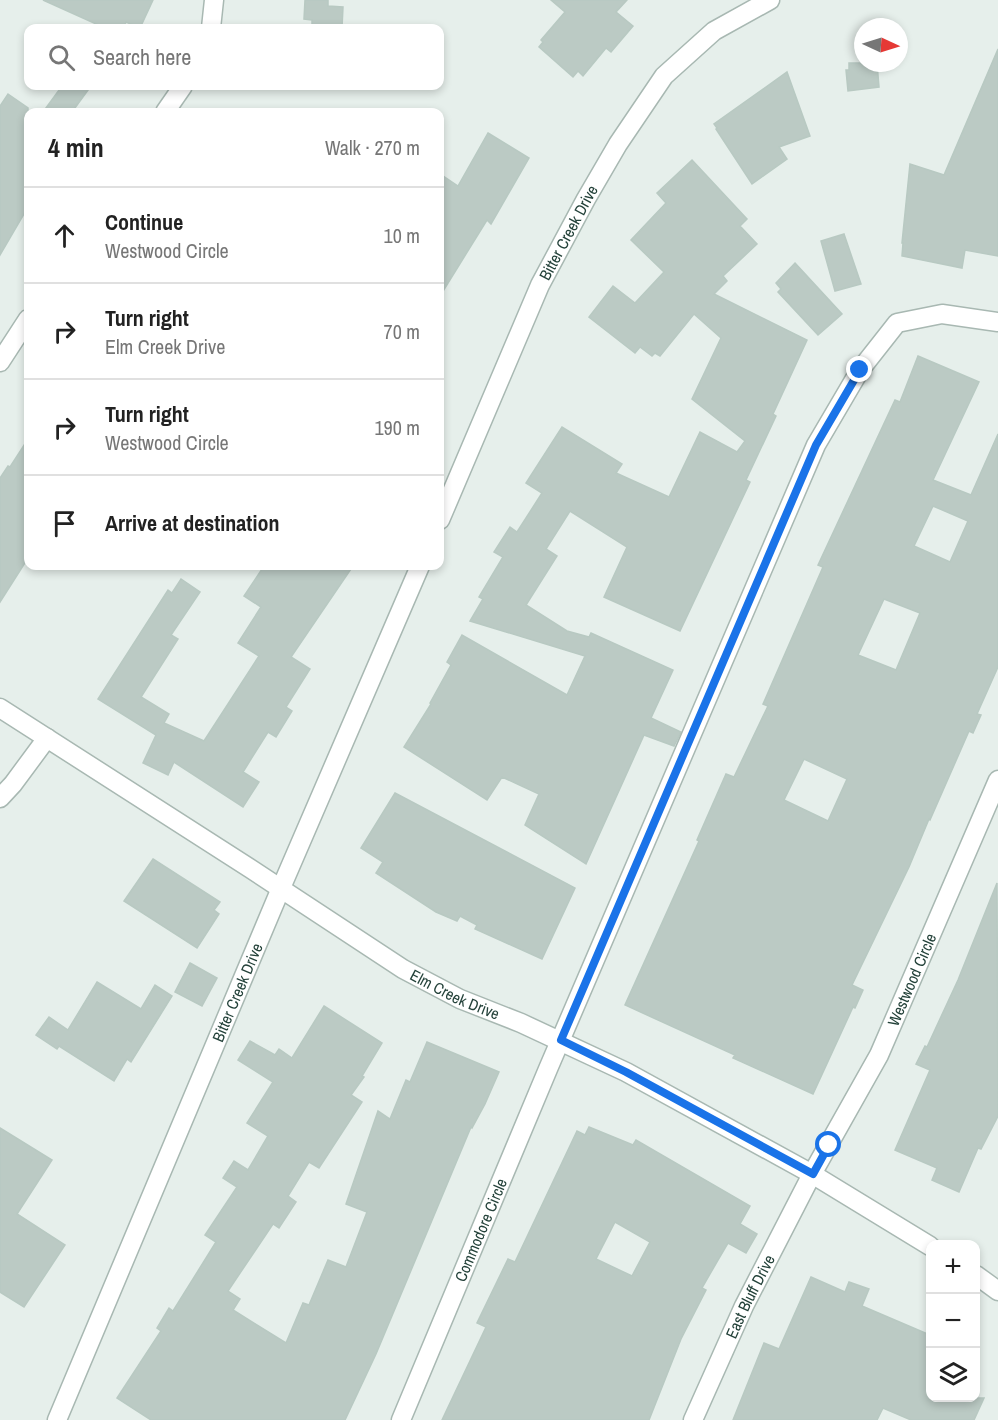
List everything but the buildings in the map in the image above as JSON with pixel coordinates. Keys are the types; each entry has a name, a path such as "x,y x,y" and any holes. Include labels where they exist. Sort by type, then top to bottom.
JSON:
{"street":[{"path":"211,24 214,0"},
{"name":"Bitter Creek Drive","path":"444,511 540,285 618,144 664,76 714,32 771,0"},
{"path":"168,108 180,90"},
{"path":"561,1040 816,445 860,370 897,323 942,314 998,322"},
{"path":"0,362 24,325"},
{"name":"Bitter Creek Drive","path":"57,1420 281,888 418,570"},
{"name":"Elm Creek Drive","path":"0,708 403,969 460,999 561,1040 626,1072 813,1174 926,1244"},
{"path":"0,798 47,738"},
{"name":"Westwood Circle","path":"813,1174 879,1055 998,780"},
{"name":"Commodore Circle","path":"401,1420 561,1040"},
{"name":"East Bluff Drive","path":"693,1420 744,1306 813,1174"},
{"path":"980,1278 998,1290"}],"route":[{"path":"829,1145 813,1174 626,1072 561,1040 816,445 860,370"}]}
